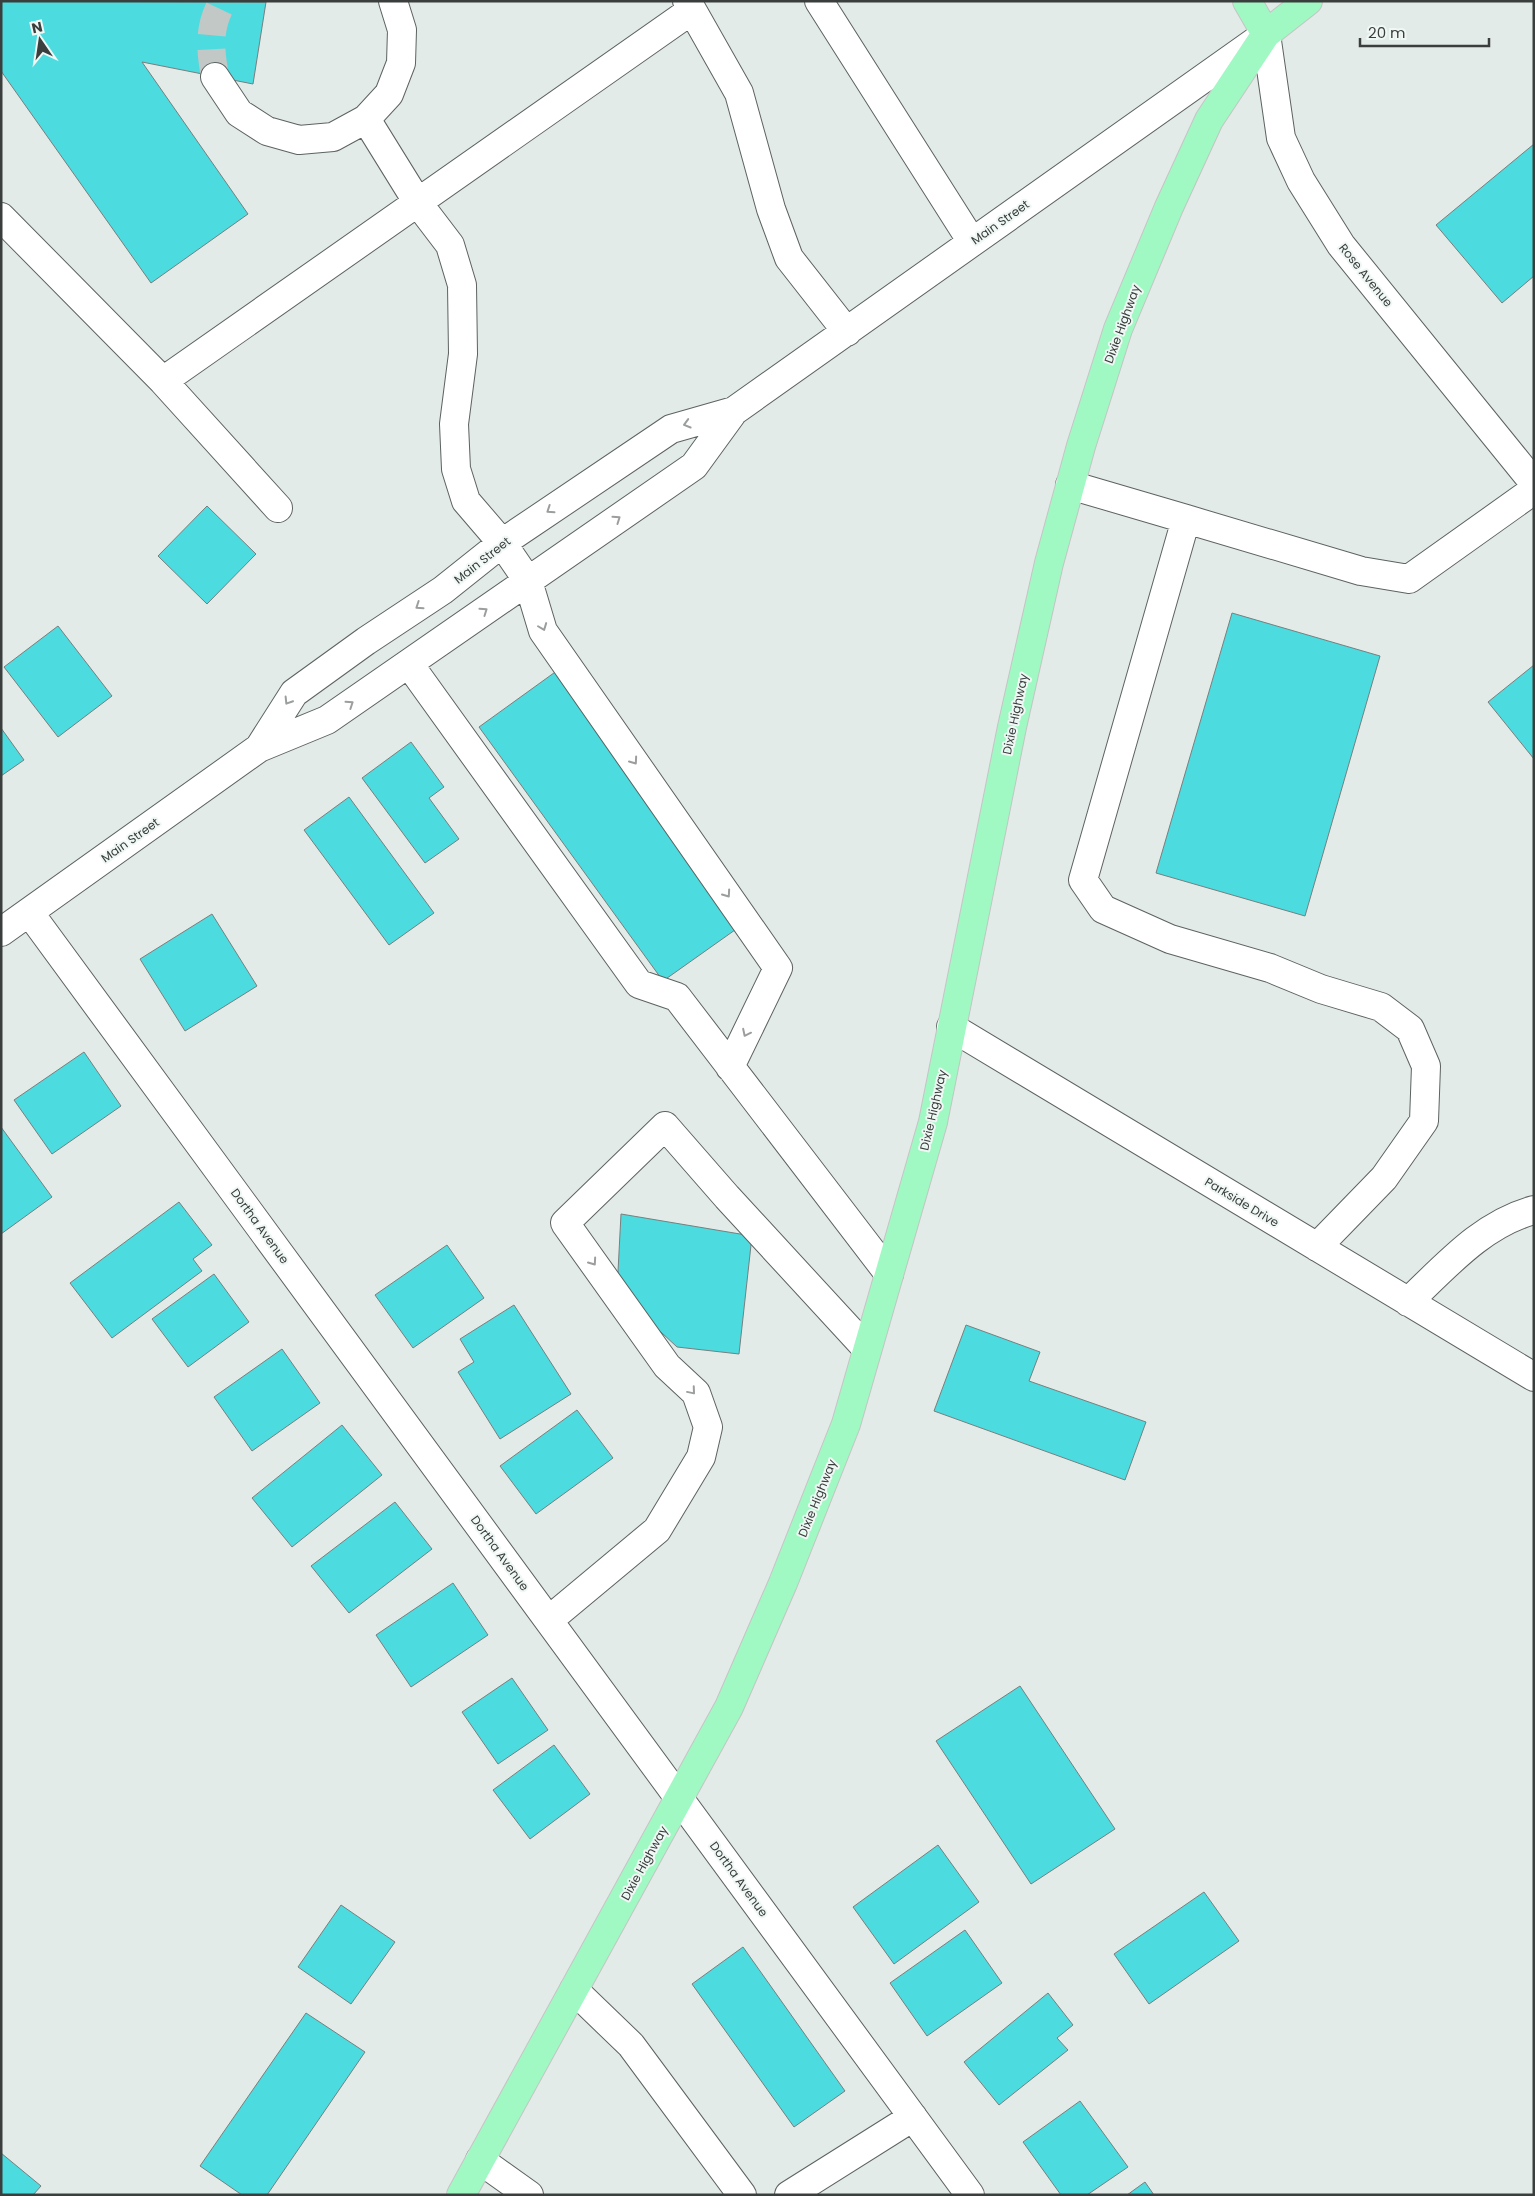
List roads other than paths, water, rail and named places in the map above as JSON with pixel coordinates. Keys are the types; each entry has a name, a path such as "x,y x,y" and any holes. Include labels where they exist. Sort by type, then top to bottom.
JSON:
{"main road":[{"path":"1247,1 1266,34"},
{"name":"Dixie Highway","path":"461,2195 729,1707 783,1583 846,1424 932,1122 1012,727 1049,564 1070,485 1118,329 1169,207 1210,120 1266,34 1308,1"}],"street":[{"path":"215,77 239,113 267,131 299,140 333,137 366,120 389,94 401,63 402,30 393,1"},
{"path":"818,1 972,242"},
{"path":"163,381 418,202 689,6 739,93 771,209 789,258 846,332"},
{"name":"Main Street","path":"1,932 259,748 327,720 694,466 734,411 1266,34"},
{"name":"Rose Avenue","path":"1266,34 1281,138 1301,181 1341,245 1534,484"},
{"path":"366,120 418,202 450,245 462,285 463,354 454,424 456,469 466,501 502,543 528,581 543,631 778,968 730,1067"},
{"path":"1,217 163,381 278,508"},
{"name":"Main Street","path":"259,748 294,693 366,641 442,590 502,543 671,429 734,411"},
{"path":"1070,485 1361,571 1409,579 1534,490"},
{"path":"1186,519 1083,880 1102,909 1170,939 1270,968 1321,989 1380,1007 1410,1029 1426,1066 1424,1121 1384,1178 1317,1247"},
{"path":"409,664 639,984 677,997 889,1274"},
{"name":"Dortha Avenue","path":"28,912 970,2195"},
{"name":"Parkside Drive","path":"951,1028 1534,1377"},
{"path":"549,1620 657,1530 701,1457 708,1427 696,1393 667,1366 565,1223 665,1126 727,1197 868,1349"},
{"path":"1408,1302 1468,1244 1514,1216 1534,1210"},
{"path":"574,1990 631,2045 742,2195"},
{"path":"789,2195 913,2118"},
{"path":"480,2160 529,2195"}],"tunnel":[{"path":"215,77 211,47 215,20 223,1"}]}
